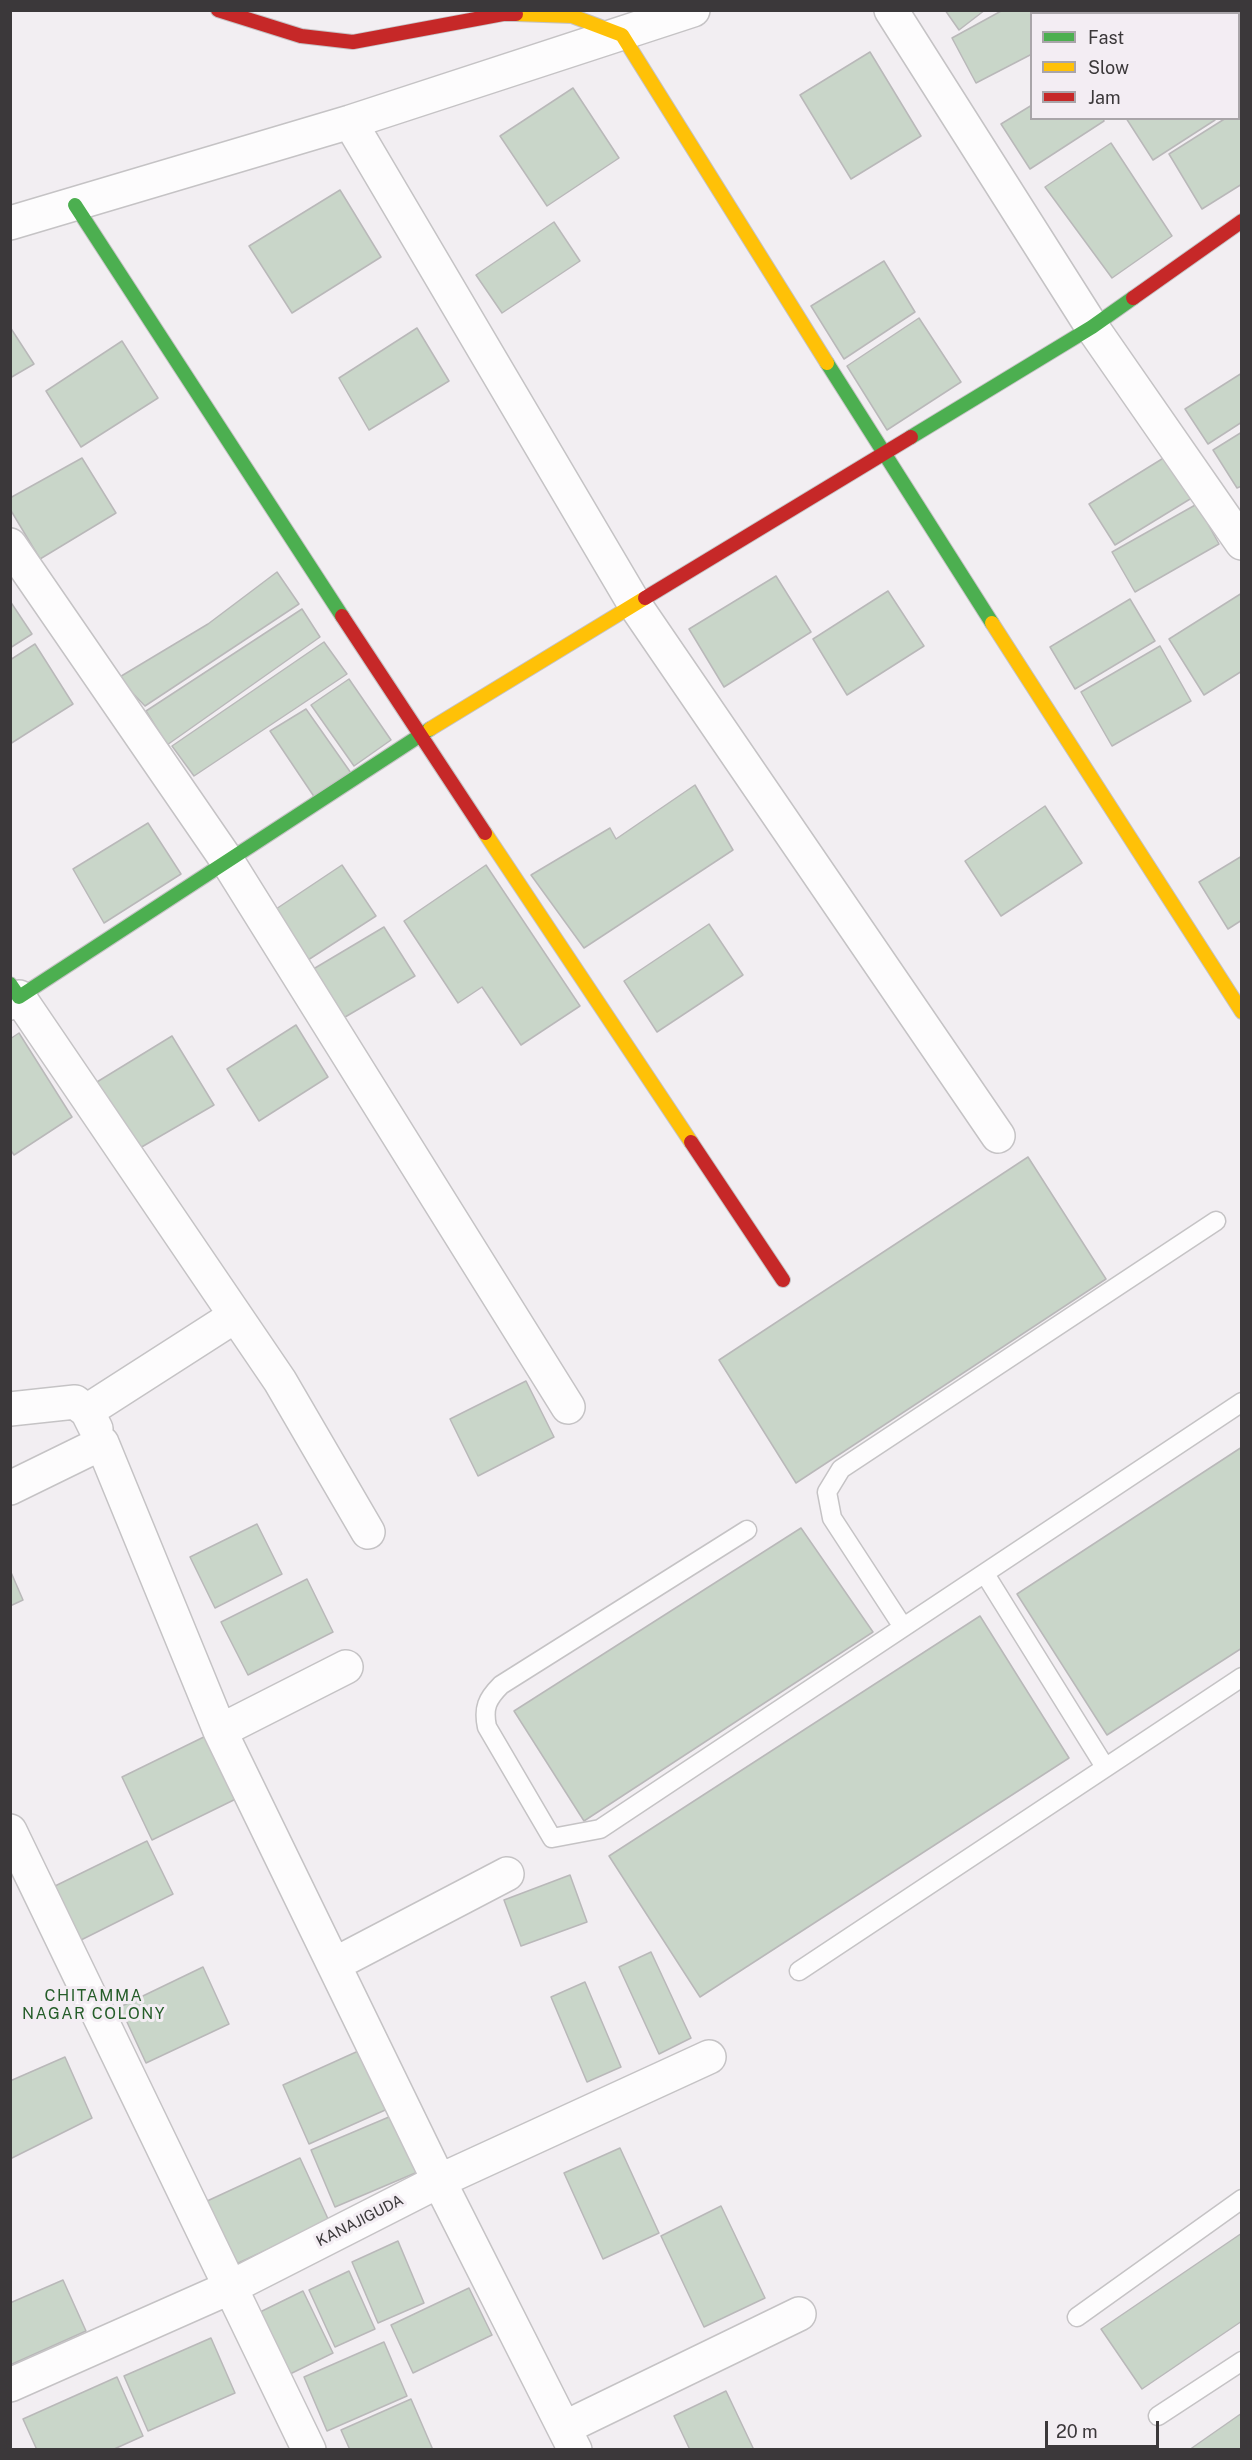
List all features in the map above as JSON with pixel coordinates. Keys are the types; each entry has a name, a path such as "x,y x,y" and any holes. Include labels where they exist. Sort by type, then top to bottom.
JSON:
{"street":[{"path":"218,10 301,36 353,42 503,14 571,13 621,35 882,452 1242,1012"},
{"path":"10,223 350,122 693,10"},
{"path":"891,10 1092,327 1242,543"},
{"path":"350,122 635,605 998,1136"},
{"path":"75,205 420,735 783,1280"},
{"path":"368,1532 280,1381 13,995 228,862 420,735 882,452 1092,327 1242,221"},
{"path":"10,545 228,862 567,1407"},
{"path":"87,1411 235,1316"},
{"path":"10,1408 75,1402 87,1411 220,1731 439,2181 569,2439 799,2314"},
{"path":"10,1488 102,1443"},
{"path":"220,1731 346,1667"},
{"path":"10,1831 309,2450"},
{"path":"334,1964 507,1874"},
{"name":"KANAJIGUDA","path":"10,2385 231,2287 439,2181 709,2057"}],"lane":[{"path":"903,1627 832,1518 827,1491 841,1469 1216,1221"},
{"path":"747,1530 501,1685 489,1697 484,1712 487,1727 552,1838 600,1829 1242,1402"},
{"path":"985,1574 1105,1767"},
{"path":"799,1971 1242,1677"},
{"path":"1077,2317 1242,2199"},
{"path":"1158,2416 1242,2361"}],"building":[{"path":"945,10 985,10 959,30"},
{"path":"1003,10 1058,10 1058,12 1030,12 1030,55 976,83 952,38"},
{"path":"870,52 921,136 851,179 800,95"},
{"path":"573,88 619,158 547,206 500,136"},
{"path":"1030,106 1030,120 1104,121 1030,169 1001,124"},
{"path":"1242,109 1242,184 1202,209 1169,154 1223,120 1240,120"},
{"path":"1127,120 1215,120 1153,160"},
{"path":"1111,143 1172,236 1112,278 1045,187"},
{"path":"340,190 381,257 292,313 249,246"},
{"path":"554,222 580,261 502,313 476,275"},
{"path":"884,261 915,312 844,359 811,306"},
{"path":"919,318 961,382 887,430 847,366"},
{"path":"10,327 34,364 10,378"},
{"path":"417,328 449,381 369,430 339,378"},
{"path":"122,341 158,398 81,447 46,391"},
{"path":"1242,373 1242,422 1208,444 1185,409"},
{"path":"1242,432 1242,486 1237,488 1213,450"},
{"path":"1170,454 1195,496 1115,545 1089,504"},
{"path":"82,458 116,513 40,559 10,509 10,498"},
{"path":"1197,504 1219,544 1135,592 1112,552"},
{"path":"277,572 299,604 145,706 118,678 208,624"},
{"path":"776,576 811,632 724,687 689,629"},
{"path":"888,591 924,646 847,695 813,639"},
{"path":"1242,593 1242,671 1204,695 1169,639"},
{"path":"1130,599 1155,641 1075,689 1050,647"},
{"path":"10,601 32,634 10,648"},
{"path":"302,609 320,637 167,745 146,711"},
{"path":"324,642 347,674 194,776 172,746"},
{"path":"35,644 73,704 10,744 10,660"},
{"path":"1160,646 1191,701 1112,746 1081,692"},
{"path":"349,679 391,740 354,766 311,705"},
{"path":"306,709 351,773 315,798 270,731"},
{"path":"695,785 733,850 584,948 531,875 610,828 616,839"},
{"path":"1045,806 1082,863 1001,916 965,861"},
{"path":"148,823 181,874 104,923 73,869"},
{"path":"1242,856 1242,920 1228,929 1199,882"},
{"path":"342,865 376,916 308,960 273,911"},
{"path":"486,865 580,1006 521,1045 482,987 458,1003 404,921"},
{"path":"709,924 743,975 657,1032 624,981"},
{"path":"384,927 415,976 340,1020 310,971"},
{"path":"296,1025 328,1077 259,1121 227,1069"},
{"path":"19,1033 72,1117 14,1155 10,1149 10,1039"},
{"path":"172,1036 214,1105 133,1152 92,1085"},
{"path":"1028,1157 1106,1279 796,1483 719,1360"},
{"path":"526,1381 554,1437 478,1476 450,1419"},
{"path":"1242,1447 1242,1648 1107,1735 1017,1594"},
{"path":"257,1524 282,1574 215,1608 190,1557"},
{"path":"801,1528 873,1632 584,1821 514,1711"},
{"path":"10,1570 23,1600 10,1606"},
{"path":"307,1579 333,1632 248,1675 221,1622"},
{"path":"980,1616 1069,1758 700,1997 609,1856"},
{"path":"214,1732 244,1795 152,1840 122,1777"},
{"path":"147,1841 173,1894 79,1941 53,1887"},
{"path":"570,1875 587,1922 521,1946 504,1900"},
{"path":"651,1952 691,2038 659,2054 619,1967"},
{"path":"203,1967 229,2024 146,2063 120,2007"},
{"path":"585,1982 621,2067 587,2082 551,1997"},
{"path":"365,2048 392,2107 309,2144 283,2085"},
{"path":"65,2057 92,2118 10,2159 10,2081"},
{"path":"396,2114 420,2171 335,2207 311,2150"},
{"path":"620,2148 659,2233 603,2259 564,2173"},
{"path":"300,2158 329,2221 234,2265 205,2202"},
{"path":"721,2206 765,2298 704,2327 661,2236"},
{"path":"1242,2233 1242,2321 1142,2389 1101,2329"},
{"path":"398,2241 424,2303 378,2323 352,2262"},
{"path":"349,2271 375,2329 335,2347 309,2290"},
{"path":"63,2280 86,2331 10,2365 10,2303"},
{"path":"469,2288 492,2335 413,2373 391,2325"},
{"path":"303,2291 333,2353 288,2375 258,2313"},
{"path":"211,2338 235,2393 148,2431 124,2376"},
{"path":"384,2342 407,2396 327,2431 304,2377"},
{"path":"117,2377 143,2436 112,2450 37,2450 23,2419"},
{"path":"726,2391 754,2450 690,2450 674,2416"},
{"path":"411,2399 433,2450 350,2450 341,2430"},
{"path":"1242,2413 1242,2450 1189,2450"}],"traffic: fast":[{"path":"75,205 342,616"},
{"path":"911,437 1092,327 1133,298"},
{"path":"827,363 992,623"},
{"path":"10,984 19,997 430,729"}],"traffic: slow":[{"path":"516,14 572,16 622,35 827,363"},
{"path":"430,729 645,598"},
{"path":"992,623 1242,1012"},
{"path":"485,833 691,1142"}],"traffic: jam":[{"path":"218,10 301,36 353,42 503,14 516,14"},
{"path":"1133,298 1242,221"},
{"path":"645,598 911,437"},
{"path":"342,616 485,833"},
{"path":"691,1142 783,1280"}],"district":[{"name":"CHITAMMA NAGAR COLONY","path":"94,2005"}]}
